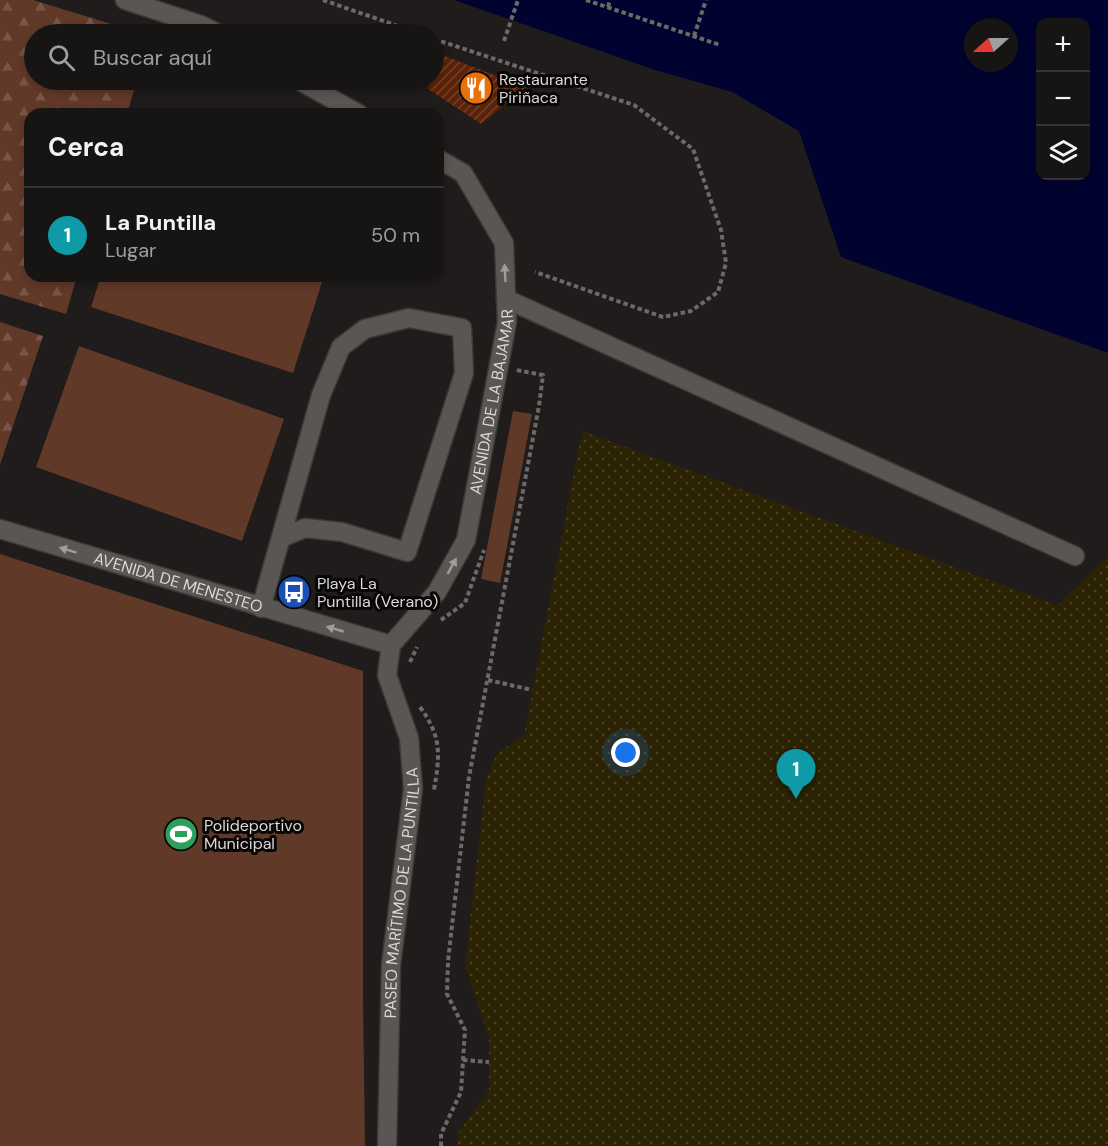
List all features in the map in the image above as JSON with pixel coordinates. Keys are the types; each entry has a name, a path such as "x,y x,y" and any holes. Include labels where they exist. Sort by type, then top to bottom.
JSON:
{"street":[{"path":"126,0 198,24"},
{"path":"316,90 348,108"},
{"name":"AVENIDA DE LA BAJAMAR","path":"391,645 437,592 466,540 507,322 504,243 463,173 444,162"},
{"path":"506,299 1075,556"},
{"path":"261,608 321,395 341,347 365,329 409,318 462,328 464,373 407,552 342,532 305,528 282,538"},
{"name":"AVENIDA DE MENESTEO","path":"0,529 391,645"},
{"name":"PASEO MARÍTIMO DE LA PUNTILLA","path":"387,1146 391,964 413,789 409,738 387,675 391,645"}],"path":[{"path":"323,0 392,24"},
{"path":"504,41 518,0"},
{"path":"586,0 720,45"},
{"path":"608,7 610,0"},
{"path":"694,36 706,0"},
{"path":"444,42 634,105 693,149 720,230 726,263 718,292 691,311 663,317 535,272"},
{"path":"441,1146 441,1134 461,1092 465,1030 447,994 448,961 469,777 533,441 543,375"},
{"path":"432,626 465,603 486,542"},
{"path":"410,663 419,642"},
{"path":"488,680 532,690"},
{"path":"420,706 439,745 433,798"},
{"path":"463,1060 489,1062"}],"green space":[{"path":"0,0 33,0 111,24 24,24 24,90 134,90 129,108 24,108 24,282 75,282 66,314 0,294"},
{"path":"99,282 322,282 293,373 91,307"},
{"path":"0,322 43,336 0,465"},
{"path":"79,346 284,419 242,541 36,467"},
{"path":"513,411 532,414 500,583 481,579"},
{"name":"Polideportivo Municipal","path":"0,554 363,671 365,1146 0,1146"}],"sand":[{"path":"582,431 1058,605 1108,557 1108,1146 458,1146 458,1133 489,1090 489,1039 465,966 486,777 497,754 524,735"}],"water":[{"path":"454,0 1108,0 1108,353 841,257 799,131 732,92 655,70"}],"building":[{"name":"Restaurante Piriñaca","path":"444,56 526,87 481,124 430,90 444,90"}],"place":[{"name":"Restaurante Piriñaca","path":"476,88"},
{"name":"Playa La Puntilla (Verano)","path":"294,592"},
{"name":"La Puntilla","path":"796,799"},
{"name":"Polideportivo Municipal","path":"181,834"}]}
